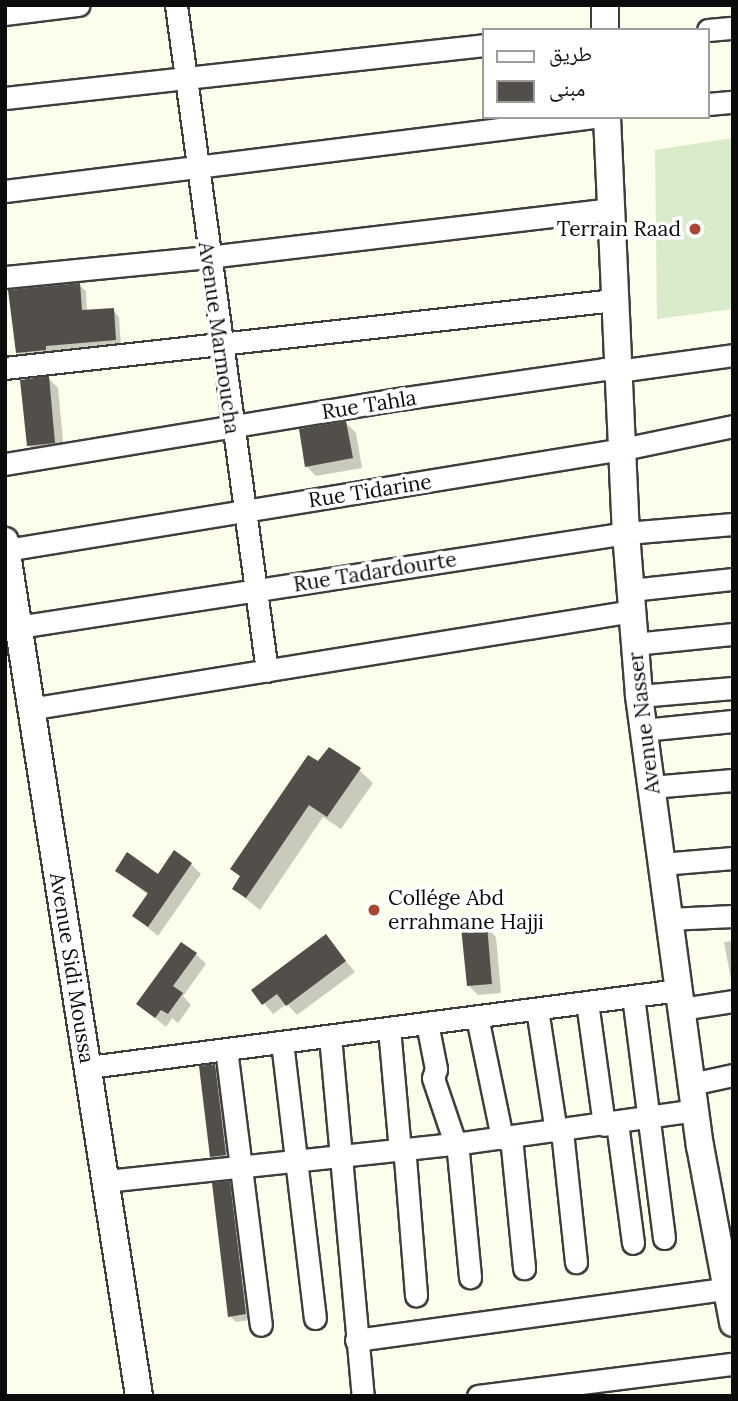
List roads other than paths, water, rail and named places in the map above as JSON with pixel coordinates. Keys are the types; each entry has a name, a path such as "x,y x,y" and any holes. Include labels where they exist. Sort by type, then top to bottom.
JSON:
{"street":[{"path":"5,14 78,5"},
{"name":"Avenue Marmoucha","path":"176,5 208,257 267,671"},
{"path":"605,5 605,28"},
{"path":"710,30 733,28"},
{"path":"5,98 482,45"},
{"path":"710,104 733,102"},
{"path":"5,191 580,119"},
{"name":"Avenue Nasser","path":"607,119 626,533 639,696 691,1084 733,1323"},
{"path":"5,277 208,257 610,209"},
{"path":"5,368 222,346 614,300"},
{"name":"Rue Tahla","path":"5,464 590,371 618,371 733,355"},
{"name":"Rue Tidarine","path":"6,545 243,511 623,449 733,426"},
{"name":"Rue Tadardourte","path":"18,626 626,533 733,524"},
{"name":"Avenue Sidi Moussa","path":"6,545 29,709 89,1066 139,1394"},
{"path":"29,709 267,671 733,579"},
{"path":"634,644 733,634"},
{"path":"639,696 733,688"},
{"path":"643,730 733,721"},
{"path":"650,788 733,780"},
{"path":"661,864 733,858"},
{"path":"668,919 733,916"},
{"path":"89,1066 633,996 733,1001"},
{"path":"633,996 664,1238"},
{"path":"587,1002 633,1243"},
{"path":"537,1009 559,1131 576,1262"},
{"path":"477,1017 507,1137 524,1268"},
{"path":"427,1023 436,1069 433,1077 455,1144 470,1277"},
{"path":"389,1028 416,1296"},
{"path":"330,1036 363,1396"},
{"path":"282,1042 315,1318"},
{"path":"226,1049 261,1325"},
{"path":"691,1084 733,1075"},
{"path":"107,1181 455,1144 695,1110"},
{"path":"356,1340 725,1289"},
{"path":"478,1396 733,1364"}],"place":[{"name":"Terrain Raad","path":"695,229"},
{"name":"Collége Abd errahmane Hajji","path":"374,910"}]}
